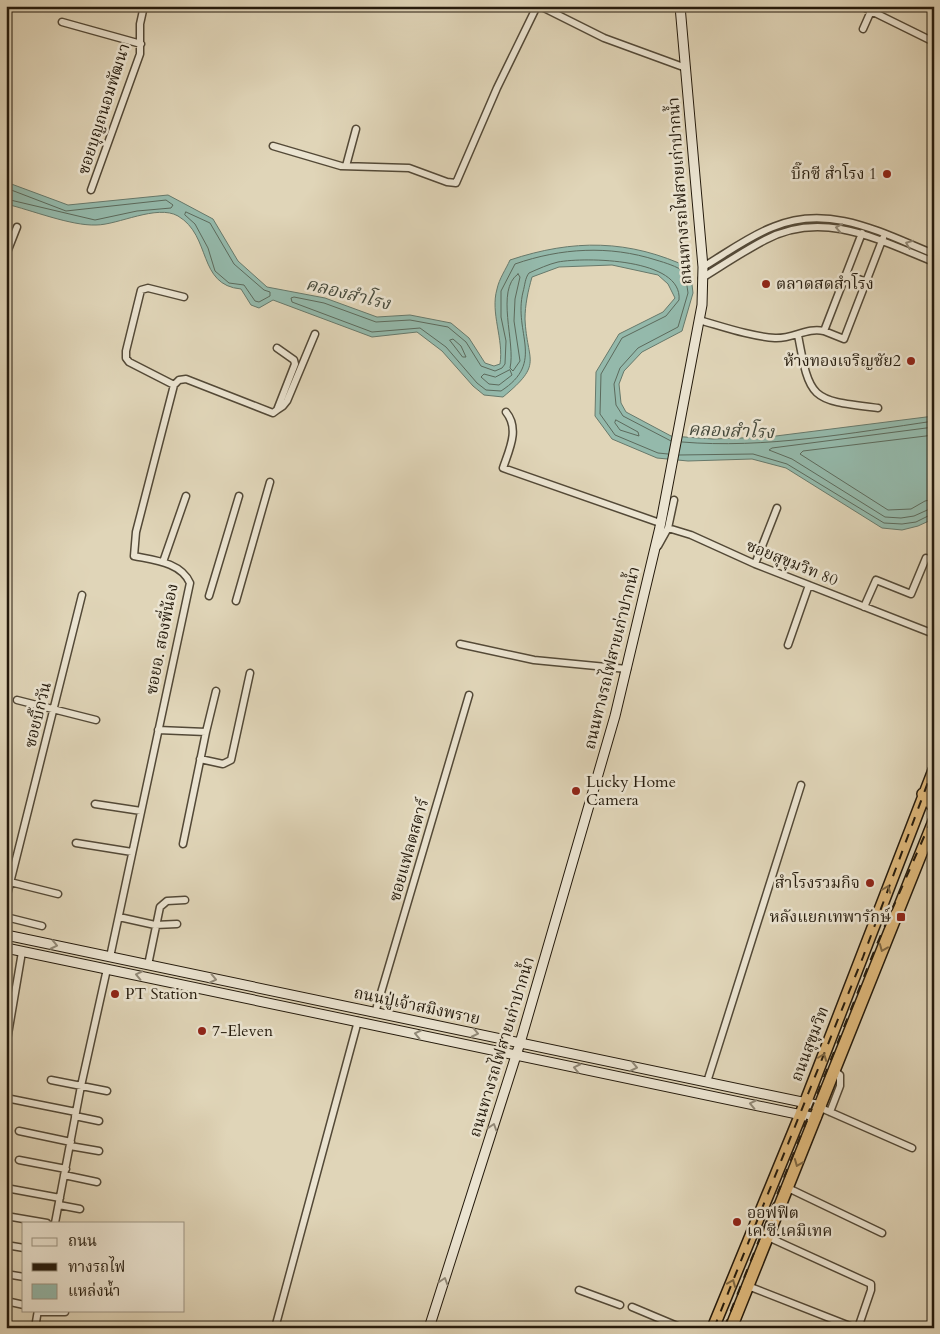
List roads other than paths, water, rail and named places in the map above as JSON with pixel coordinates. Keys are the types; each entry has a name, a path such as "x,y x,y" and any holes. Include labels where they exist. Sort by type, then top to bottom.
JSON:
{"highway":[{"name":"ถนนสุขุมวิท","path":"713,1328 929,795 934,770"},
{"path":"929,795 934,807"},
{"name":"ถนนสุขุมวิท","path":"731,1328 788,1188 822,1111 835,1071 934,821"}],"main road":[{"name":"ถนนทางรถไฟสายเก่าปากน้ำ","path":"429,1328 517,1055 627,669 655,549 664,526 677,431 699,320 702,278 680,6"},
{"name":"ถนนปู่เจ้าสมิงพราย","path":"6,934 805,1102 822,1111"},
{"name":"ถนนปู่เจ้าสมิงพราย","path":"6,948 801,1114 822,1111"},
{"path":"107,969 110,957"}],"street":[{"name":"ซอยบุญถนอมพัฒนา","path":"91,190 124,101 141,44 140,24 144,6"},
{"path":"273,146 346,166 409,168 447,182 456,183 497,88 539,6 604,38 686,68"},
{"path":"861,6 934,42"},
{"path":"863,29 871,11"},
{"path":"62,22 141,44"},
{"path":"346,166 356,129"},
{"path":"819,217 819,225"},
{"path":"702,278 761,238 772,227 796,220 819,217 850,222 934,262"},
{"path":"702,267 761,238 819,225 839,227 883,238 934,254"},
{"path":"6,255 17,227"},
{"path":"824,331 862,234"},
{"path":"699,320 776,338 798,335 812,330 824,331 844,339 883,238"},
{"path":"846,274 866,282"},
{"path":"184,297 148,288 140,290 126,358 129,362 174,385 179,380 186,379 269,413 277,410 287,401 315,334"},
{"path":"798,335 806,379 816,393 845,404 878,408"},
{"path":"277,348 294,360 294,364 277,410"},
{"name":"ซอยอ. สองพี่น้อง","path":"110,957 190,583 186,575 180,570 163,562 134,556 136,532 174,385"},
{"name":"ซอยสุขุมวิท 80","path":"506,412 511,418 514,432 503,468 691,535 755,564 934,634"},
{"path":"236,602 270,482"},
{"path":"163,562 186,496"},
{"path":"209,596 239,496"},
{"path":"664,526 674,500"},
{"path":"755,564 777,508"},
{"path":"864,607 876,580 911,594 926,558"},
{"path":"788,645 809,586"},
{"name":"ซอยบิ๊กวัน","path":"6,899 82,595"},
{"path":"460,644 534,660 627,669"},
{"path":"200,758 223,764 231,760 250,673"},
{"path":"183,844 200,758 216,691"},
{"name":"ซอยแฟลตสตาร์","path":"375,1013 469,695"},
{"path":"17,700 96,720"},
{"path":"158,730 206,732"},
{"path":"707,1082 801,785"},
{"path":"95,804 141,811"},
{"path":"76,842 132,852"},
{"path":"10,882 58,894"},
{"path":"148,965 155,925 162,904 167,901 186,900"},
{"path":"6,917 42,926"},
{"path":"119,917 155,925 177,924"},
{"path":"6,1046 14,1010 10,1001 22,952"},
{"path":"56,1222 81,1086 107,969"},
{"path":"268,1002 270,990"},
{"path":"275,1328 358,1021"},
{"path":"52,1080 107,1091"},
{"path":"6,1098 99,1121"},
{"path":"822,1111 912,1148"},
{"path":"19,1132 98,1151"},
{"path":"19,1160 97,1182"},
{"path":"6,1188 60,1198"},
{"path":"788,1188 882,1233"},
{"path":"59,1206 80,1209"},
{"path":"6,1216 41,1222"},
{"path":"748,1286 856,1328 871,1290 871,1284 768,1237"},
{"path":"6,1245 22,1248"},
{"path":"6,1274 22,1277"},
{"path":"579,1290 620,1304"},
{"path":"6,1301 22,1305"},
{"path":"632,1307 682,1328"},
{"path":"35,1328 38,1312"}],"water":[{"path":"6,182 68,205 168,195 213,219 238,261 267,287 325,298 377,317 410,315 451,323 469,338 485,363 494,366 500,364 501,355 495,298 499,282 510,260 556,248 601,245 623,247 667,258 690,268 693,293 682,331 642,352 624,371 619,384 621,403 626,412 671,436 713,439 768,437 934,416 934,514 931,520 918,526 902,530 882,528 786,468 752,459 688,461 657,458 612,439 595,416 596,372 619,334 663,312 675,298 668,284 658,275 612,265 559,267 532,277 525,314 530,354 529,369 516,386 503,397 484,395 473,386 442,351 417,332 372,337 273,300 259,308 251,305 241,289 227,286 217,279 196,235 189,225 178,216 159,212 105,224 86,225 75,223 6,204"}],"railway":[{"path":"714,1328 863,957 934,766"},
{"path":"724,1328 877,944 934,814"}],"place":[{"name":"บิ๊กซี สำโรง 1","path":"887,174"},
{"name":"ตลาดสดสำโรง","path":"766,284"},
{"name":"ห้างทองเจริญชัย2","path":"911,361"},
{"name":"Lucky Home Camera","path":"576,791"},
{"name":"สำโรงรวมกิจ","path":"870,883"},
{"name":"หลังแยกเทพารักษ์","path":"901,917"},
{"name":"PT Station","path":"115,994"},
{"name":"7-Eleven","path":"202,1031"},
{"name":"ออฟฟิต เค.ซี.เคมิเทค","path":"737,1222"}],"water label":[{"name":"คลองสำโรง","path":"348,294"},
{"name":"คลองสำโรง","path":"731,431"}]}
